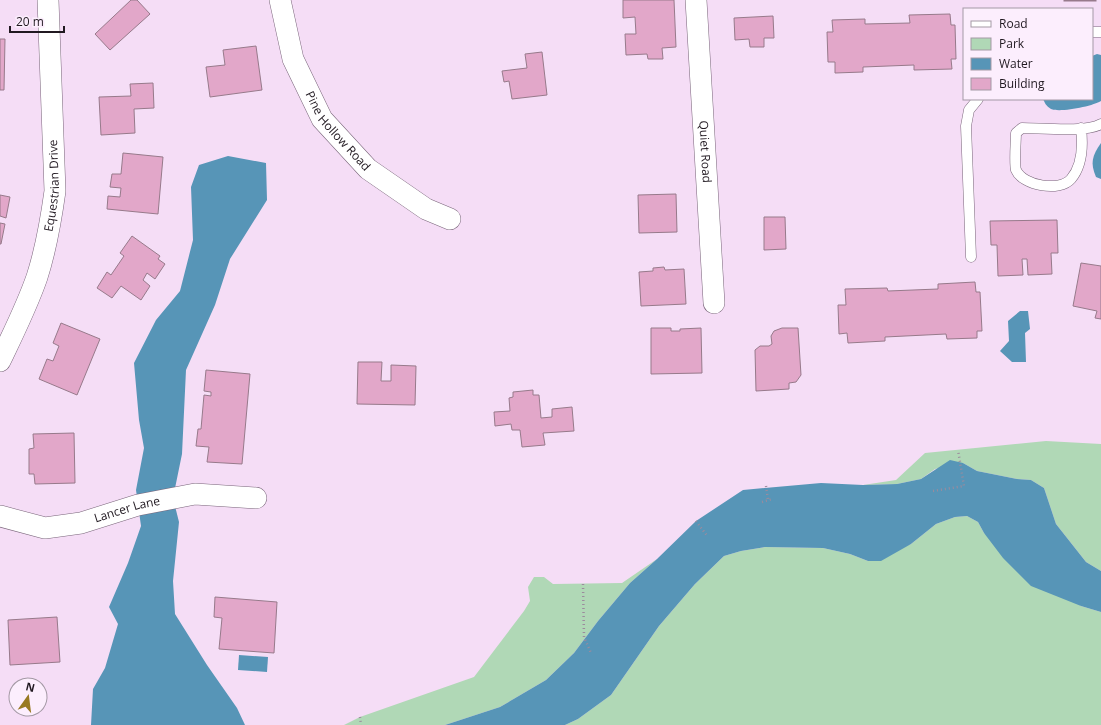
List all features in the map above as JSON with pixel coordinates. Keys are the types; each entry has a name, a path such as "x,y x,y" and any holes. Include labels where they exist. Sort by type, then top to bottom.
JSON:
{"street":[{"name":"Equestrian Drive","path":"0,362 37,278 51,221 55,191 48,0"},
{"name":"Pine Hollow Road","path":"280,0 293,59 322,119 368,169 426,209 450,219"},
{"name":"Quiet Road","path":"696,0 714,303"},
{"name":"Lancer Lane","path":"0,516 45,528 81,523 138,504 195,494 256,498"}],"lane":[{"path":"971,257 966,126 969,110 977,100"},
{"path":"1081,128 1083,145 1077,168 1070,180 1058,185 1043,186 1029,182 1020,176 1016,169 1016,133 1022,128 1081,128 1101,124"}],"path":[{"path":"933,491 964,486 958,450"},
{"path":"766,486 768,500"},
{"path":"762,502 772,499"},
{"path":"696,521 708,537"},
{"path":"583,584 584,637 591,653"},
{"path":"360,717 361,725"}],"green space":[{"path":"1046,441 1101,444 1101,571 1086,562 1056,524 1044,488 1031,480 1017,479 977,471 963,463 935,469 921,479 897,484 863,485 896,480 925,453"},
{"path":"967,516 978,522 984,533 1081,606 1101,612 1101,725 565,725 578,719 611,695 659,626 695,584 724,556 741,551 765,547 823,548 850,554 868,561 911,544 936,524 955,517"},
{"path":"657,559 630,583 598,621 574,653 546,680 500,707 445,725 344,725 360,717 474,677 530,601 528,587 534,577 544,577 553,584 622,583"}],"water":[{"path":"1097,54 1101,55 1101,101 1069,110 1055,110 1048,107 1044,100 1093,100 1093,56"},
{"path":"1101,143 1101,179 1096,177 1093,168 1093,160"},
{"path":"228,156 266,163 267,200 230,259 215,305 186,370 182,454 173,498 179,522 173,581 175,614 207,665 237,708 245,725 91,725 93,689 105,668 118,624 109,607 128,563 141,526 136,490 144,448 139,420 134,363 156,320 180,291 193,240 191,187 199,165"},
{"path":"1020,311 1028,311 1030,329 1025,333 1026,362 1012,362 1000,351 1009,341 1008,321"},
{"path":"950,460 963,463 977,471 1017,479 1031,480 1044,488 1056,524 1086,562 1101,571 1101,612 1081,606 1031,586 1003,558 984,533 978,522 967,516 955,517 936,524 911,544 881,561 868,561 850,554 823,548 765,547 741,551 724,556 695,584 659,626 611,695 578,719 565,725 445,725 500,707 546,680 574,653 598,621 630,583 696,521 743,490 821,483 863,485 897,484 921,479"},
{"path":"239,655 268,657 267,672 238,670"}],"building":[{"path":"131,0 137,0 150,14 110,50 95,34"},
{"path":"623,0 674,0 676,47 662,48 663,59 648,59 647,54 626,55 625,34 636,34 635,17 623,18"},
{"path":"1096,0 1096,1 1064,1"},
{"path":"950,14 951,25 955,25 956,59 951,59 952,69 914,70 914,65 863,67 863,72 835,73 835,62 828,62 827,32 833,32 832,20 865,19 865,24 910,23 909,15"},
{"path":"773,16 774,38 764,38 764,47 750,47 749,39 735,40 734,18"},
{"path":"0,39 5,39 4,90 0,90"},
{"path":"256,46 262,90 210,97 206,67 225,65 223,50"},
{"path":"542,52 547,95 512,99 509,81 504,82 502,71 527,68 525,54"},
{"path":"153,83 154,108 134,109 135,133 101,135 99,97 131,96 130,84"},
{"path":"123,153 163,157 158,214 107,209 108,196 120,197 121,188 110,187 112,174 121,174"},
{"path":"676,194 677,232 639,233 638,195"},
{"path":"0,195 10,197 6,218 0,216"},
{"path":"764,217 785,217 786,249 764,250"},
{"path":"1057,220 1058,253 1051,253 1052,274 1028,275 1027,259 1022,259 1023,275 998,276 997,245 991,245 990,221"},
{"path":"0,223 5,224 1,244 0,244"},
{"path":"132,236 160,256 158,259 165,264 155,279 147,273 143,280 150,286 141,300 121,286 112,298 97,288 107,272 111,275 124,256 120,253"},
{"path":"1081,263 1101,266 1101,319 1095,318 1097,311 1073,306"},
{"path":"664,267 665,270 684,269 686,304 641,306 639,272 653,271 653,268"},
{"path":"975,282 976,292 980,292 982,331 977,331 977,338 947,339 946,334 885,337 885,341 848,343 847,333 839,334 838,305 846,305 845,289 887,288 888,291 938,289 938,284"},
{"path":"61,323 100,339 77,395 39,379 47,359 53,361 59,346 53,343"},
{"path":"651,328 671,328 671,331 680,331 680,329 701,328 702,373 651,374"},
{"path":"782,328 798,328 801,375 796,382 789,383 789,389 756,391 755,350 760,346 769,346 772,344 771,336 774,331"},
{"path":"358,362 382,362 381,381 391,381 391,365 416,366 415,405 357,404"},
{"path":"206,370 250,374 242,464 207,462 209,447 196,446 198,429 201,429 204,395 211,396 211,392 204,391"},
{"path":"533,390 533,395 539,395 541,418 552,417 552,409 572,407 574,431 543,433 545,445 522,447 520,430 512,430 511,424 495,426 494,412 510,411 509,398 513,397 513,392"},
{"path":"74,433 75,483 35,484 34,474 29,474 29,449 34,448 33,434"},
{"path":"215,597 277,602 274,653 219,649 222,618 214,617"},
{"path":"57,617 60,662 10,665 8,620"}]}
